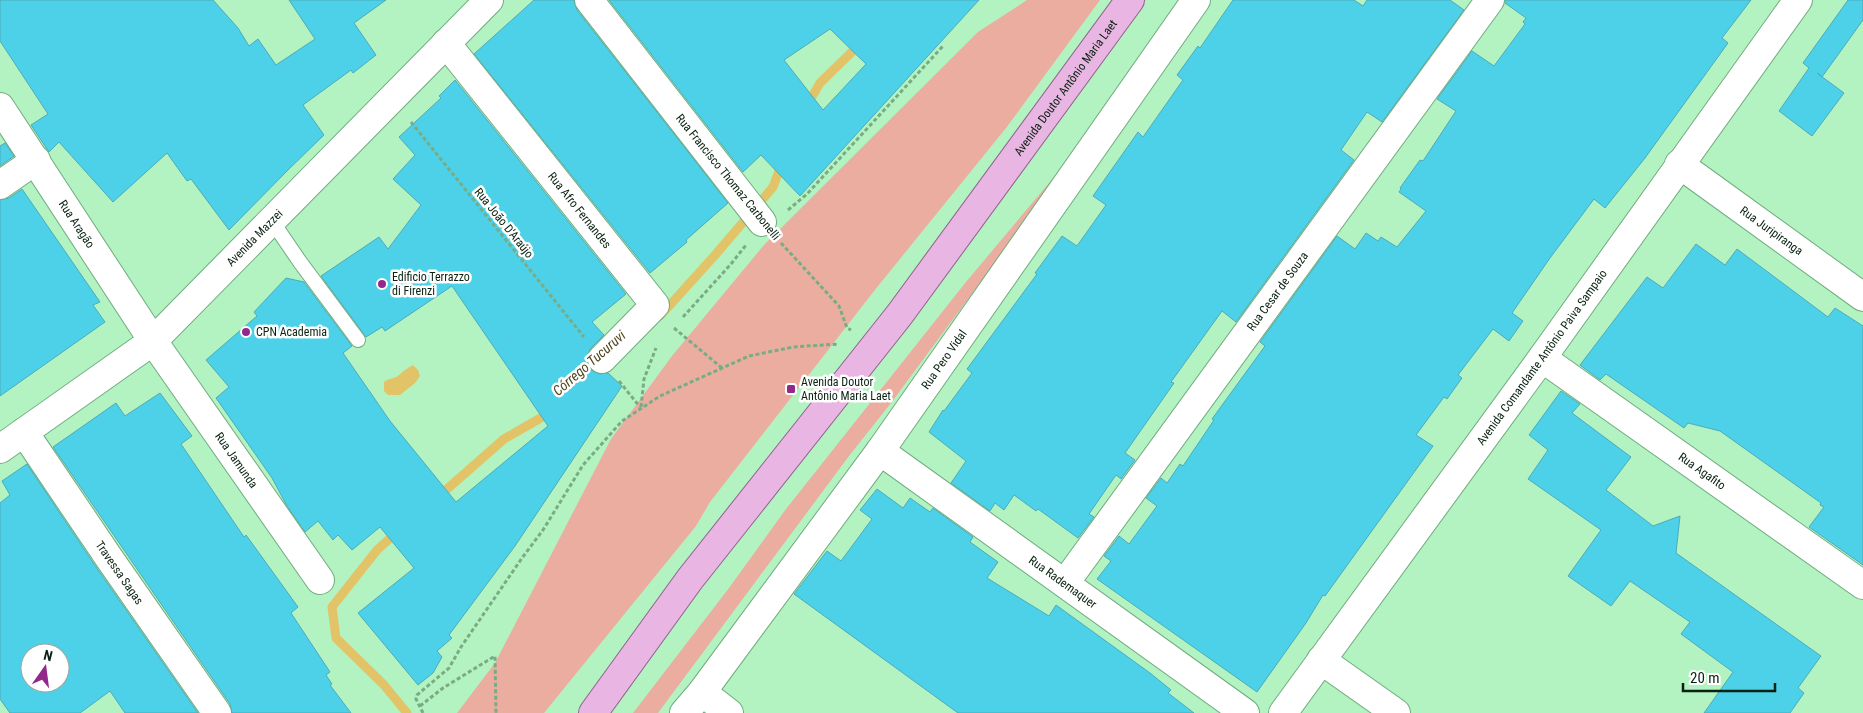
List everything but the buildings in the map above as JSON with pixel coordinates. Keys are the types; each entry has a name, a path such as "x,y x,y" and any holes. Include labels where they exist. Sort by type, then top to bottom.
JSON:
{"main road":[{"name":"Avenida Doutor Antônio Maria Laet","path":"593,713 690,579 900,314 1130,0"}],"street":[{"name":"Avenida Mazzei","path":"0,448 153,341 489,0"},
{"name":"Rua Francisco Thomaz Carbonelli","path":"589,0 762,222"},
{"name":"Rua Pero Vidal","path":"684,713 702,692 880,450 1196,0"},
{"name":"Rua Cesar de Souza","path":"1065,583 1490,0"},
{"name":"Avenida Comandante Antônio Paiva Sampaio","path":"1282,713 1542,358 1798,0"},
{"name":"Rua Afro Fernandes","path":"446,43 655,305 602,359"},
{"name":"Rua Aragão","path":"0,107 153,341"},
{"path":"0,185 36,160"},
{"name":"Rua Juripiranga","path":"1679,164 1863,297"},
{"name":"Rua Jamunda","path":"153,341 320,580"},
{"name":"Rua Agafito","path":"1542,358 1863,585"},
{"name":"Travessa Sagas","path":"24,432 108,558 217,713"},
{"name":"Rua Rademaquer","path":"880,450 1245,713"},
{"path":"1321,660 1396,713"},
{"path":"702,692 730,713"}],"lane":[{"path":"272,220 300,262 358,340"}],"path":[{"path":"668,333 732,264 762,222 785,212 807,194 943,46"},
{"name":"Rua João D'Araújo","path":"392,98 602,359"},
{"name":"Rua Francisco Thomaz Carbonelli","path":"762,222 839,306 846,328 874,345"},
{"path":"674,328 722,368"},
{"path":"423,713 416,697 449,668 461,647 543,530 583,465 622,421 660,396 749,356 792,346 821,344 874,345"},
{"path":"640,408 644,379 658,345"},
{"path":"420,706 443,688 495,656 496,713"}],"shaded area":[{"path":"1027,0 1100,0 1006,128 874,291 710,502 696,526 544,713 457,713 495,663 611,439 672,356 764,245 978,32"},
{"path":"1130,80 658,713 633,713 729,588 786,509 966,282 1054,177"},
{"path":"413,365 418,370 420,376 415,383 400,395 388,395 384,391 384,382"}],"waterway":[{"name":"Córrego Tucuruvi","path":"807,105 820,83 860,44"},
{"name":"Córrego Tucuruvi","path":"660,316 773,187 782,163"},
{"name":"Córrego Tucuruvi","path":"438,497 504,439 551,412"},
{"name":"Córrego Tucuruvi","path":"398,531 377,550 332,607 336,638 384,685 407,713"}],"place":[{"name":"Edificio Terrazzo di Firenzi","path":"382,284"},
{"name":"CPN Academia","path":"246,332"},
{"name":"Avenida Doutor Antônio Maria Laet","path":"791,389"}]}
